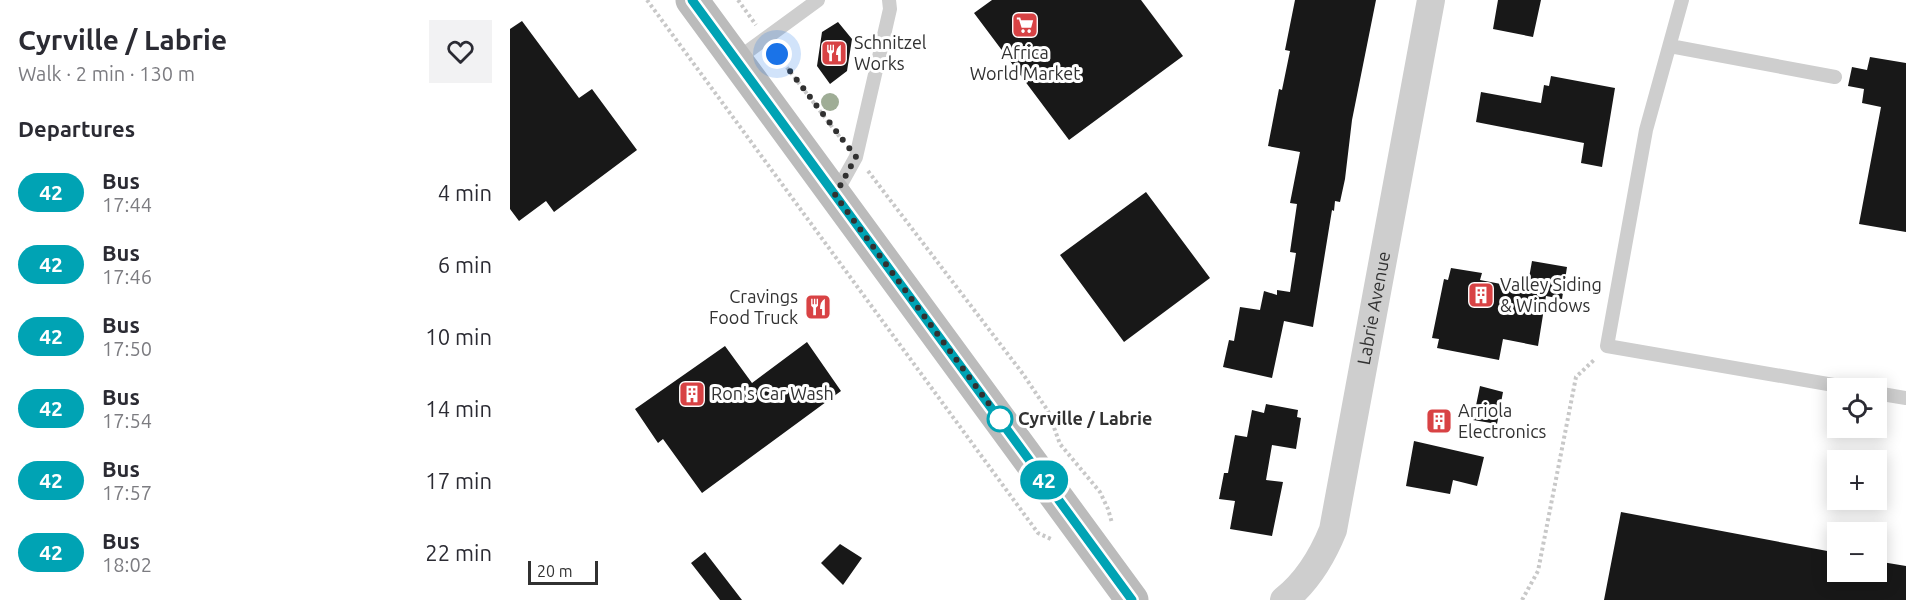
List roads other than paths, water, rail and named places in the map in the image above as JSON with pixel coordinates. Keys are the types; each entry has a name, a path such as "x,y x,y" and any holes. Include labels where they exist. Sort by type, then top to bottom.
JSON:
{"main road":[{"path":"692,0 1132,600"}],"street":[{"name":"Labrie Avenue","path":"1284,600 1294,592 1313,568 1333,530 1431,0"}],"lane":[{"path":"736,60 818,0"},
{"path":"835,195 856,157 890,9 889,0"},
{"path":"1682,0 1646,130 1607,346 1827,384"},
{"path":"1670,46 1835,76"},
{"path":"1887,395 1906,398"}],"place":[{"name":"Africa World Market","path":"1025,25"},
{"name":"Schnitzel Works","path":"834,53"},
{"name":"Valley Siding & Windows","path":"1481,295"},
{"name":"Cravings Food Truck","path":"818,307"},
{"name":"Ron's Car Wash","path":"692,394"},
{"name":"Cyrville / Labrie","path":"1000,419"},
{"name":"Arriola Electronics","path":"1439,421"}]}
